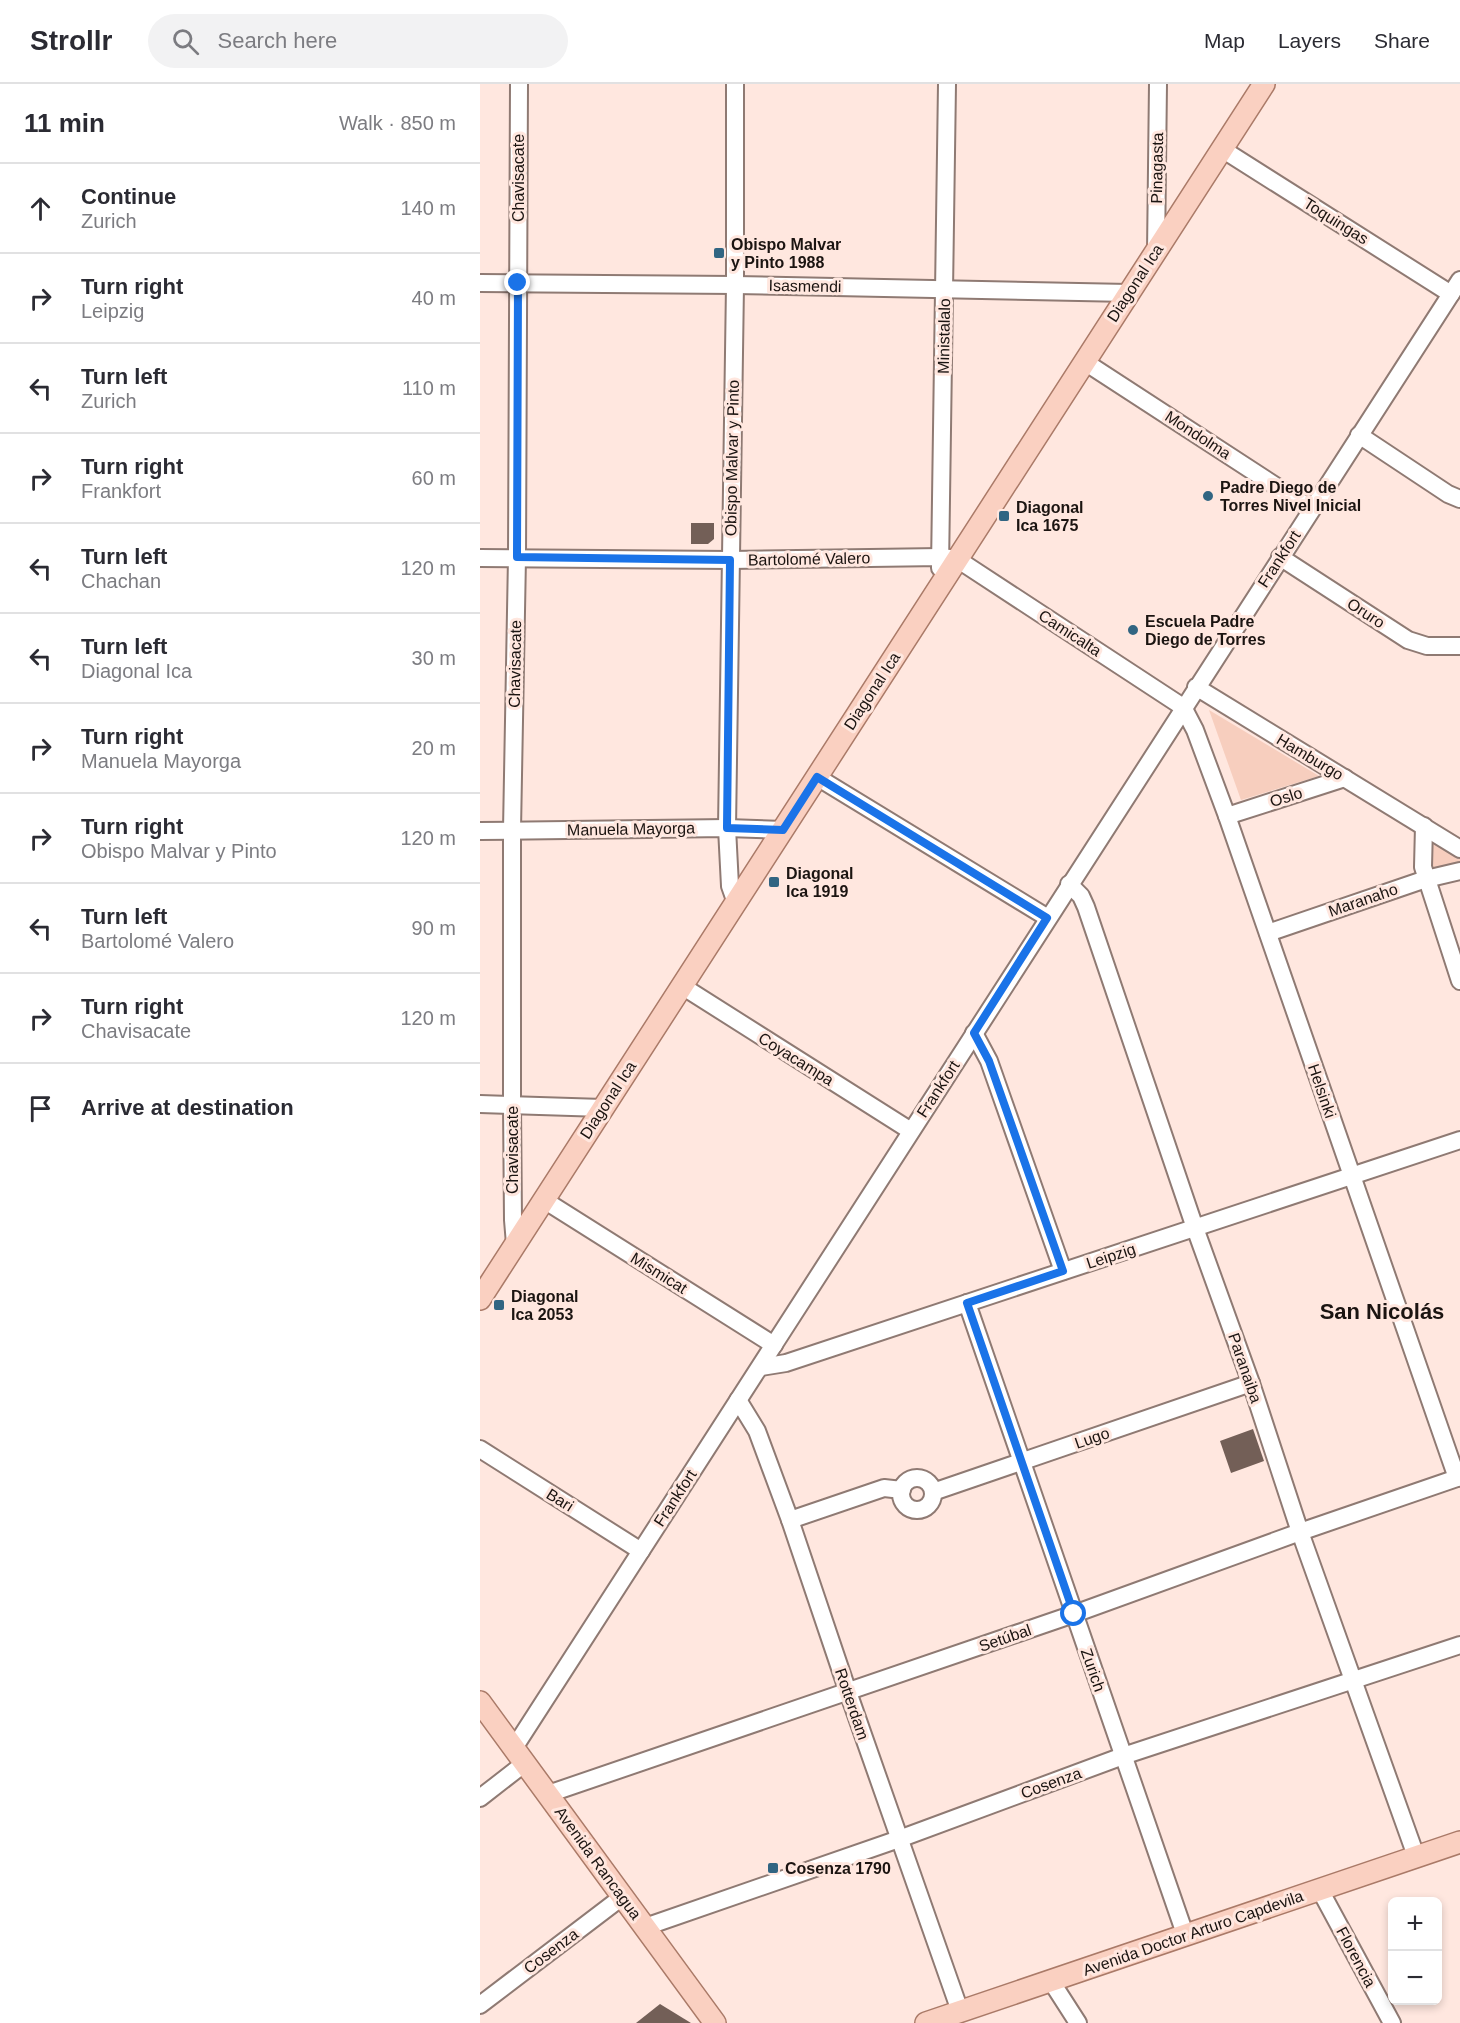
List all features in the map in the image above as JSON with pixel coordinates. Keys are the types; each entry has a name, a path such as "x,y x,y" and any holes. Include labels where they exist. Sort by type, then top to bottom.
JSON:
{"main road":[{"name":"Diagonal Ica","path":"480,1299 939,587 949,558 1085,362 1264,84"},
{"name":"Avenida Rancagua","path":"480,1702 715,2023"},
{"name":"Avenida Doctor Arturo Capdevila","path":"926,2023 1460,1842"}],"street":[{"name":"Chavisacate","path":"515,1244 512,1105 512,830 517,557 519,84"},
{"name":"Obispo Malvar y Pinto","path":"735,84 735,285 727,828 730,886 736,903"},
{"name":"Ministalalo","path":"947,84 945,288 949,558"},
{"name":"Pinagasta","path":"1156,252 1158,84"},
{"name":"Toquingas","path":"1222,148 1455,287"},
{"name":"Isasmendi","path":"480,283 945,288 1129,293"},
{"name":"Frankfort","path":"520,1756 641,1551 1455,287"},
{"name":"Mondolma","path":"1085,362 1311,509"},
{"path":"1359,435 1460,499"},
{"name":"Oruro","path":"1280,557 1408,640 1427,646 1460,646"},
{"name":"Bartolomé Valero","path":"480,558 730,560 949,558"},
{"name":"Camicalta","path":"949,558 1183,707"},
{"name":"Hamburgo","path":"1196,687 1460,849"},
{"name":"Helsinki","path":"1183,707 1195,730 1227,816 1458,1477"},
{"path":"817,777 1047,918"},
{"name":"Oslo","path":"1227,816 1345,778"},
{"path":"1424,826 1423,867 1460,981"},
{"name":"Manuela Mayorga","path":"480,831 727,828 783,830"},
{"name":"Maranaho","path":"1268,933 1426,879 1460,871"},
{"name":"Paranaiba","path":"1069,884 1081,896 1086,907 1251,1383 1300,1532 1416,1856"},
{"name":"Coyacampa","path":"682,986 911,1131"},
{"path":"974,1033 989,1061 1063,1271"},
{"path":"480,1104 603,1108"},
{"name":"Leipzig","path":"760,1367 786,1363 1460,1140"},
{"name":"Mismicat","path":"544,1200 774,1345"},
{"name":"Zurich","path":"967,1303 1185,1934"},
{"name":"Lugo","path":"902,1490 904,1504 908,1508 918,1510 928,1506 933,1492 1251,1383"},
{"name":"Rotterdam","path":"738,1400 758,1431 960,2011"},
{"name":"Bari","path":"480,1449 641,1551"},
{"name":"Setúbal","path":"548,1794 1074,1614 1458,1477"},
{"path":"790,1520 884,1488 902,1490 908,1481 918,1478 928,1483 933,1492"},
{"name":"Cosenza","path":"645,1927 899,1839 1123,1756 1460,1646"},
{"path":"480,1797 520,1756"},
{"name":"Florencia","path":"1320,1890 1392,2023"},
{"name":"Cosenza","path":"480,2005 622,1897"},
{"path":"1051,1981 1078,2023"}],"shaded area":[{"path":"1209,710 1319,776 1241,800"},
{"path":"1433,842 1460,857 1460,865 1432,872"}],"building":[{"path":"691,523 714,523 714,539 708,544 691,544"},
{"path":"1253,1429 1264,1461 1231,1473 1220,1441"},
{"path":"660,2004 691,2023 636,2023"}],"place":[{"name":"Obispo Malvar y Pinto 1988","path":"719,253"},
{"name":"Padre Diego de Torres Nivel Inicial","path":"1208,496"},
{"name":"Diagonal Ica 1675","path":"1004,516"},
{"name":"Escuela Padre Diego de Torres","path":"1133,630"},
{"name":"Diagonal Ica 1919","path":"774,882"},
{"name":"Diagonal Ica 2053","path":"499,1305"},
{"name":"Cosenza 1790","path":"773,1868"}],"district":[{"name":"San Nicolás","path":"1382,1311"}],"route":[{"path":"518,283 517,557 730,560 727,828 783,830 817,777 1047,918 974,1033 989,1061 1063,1271 967,1303 1074,1614"}]}
